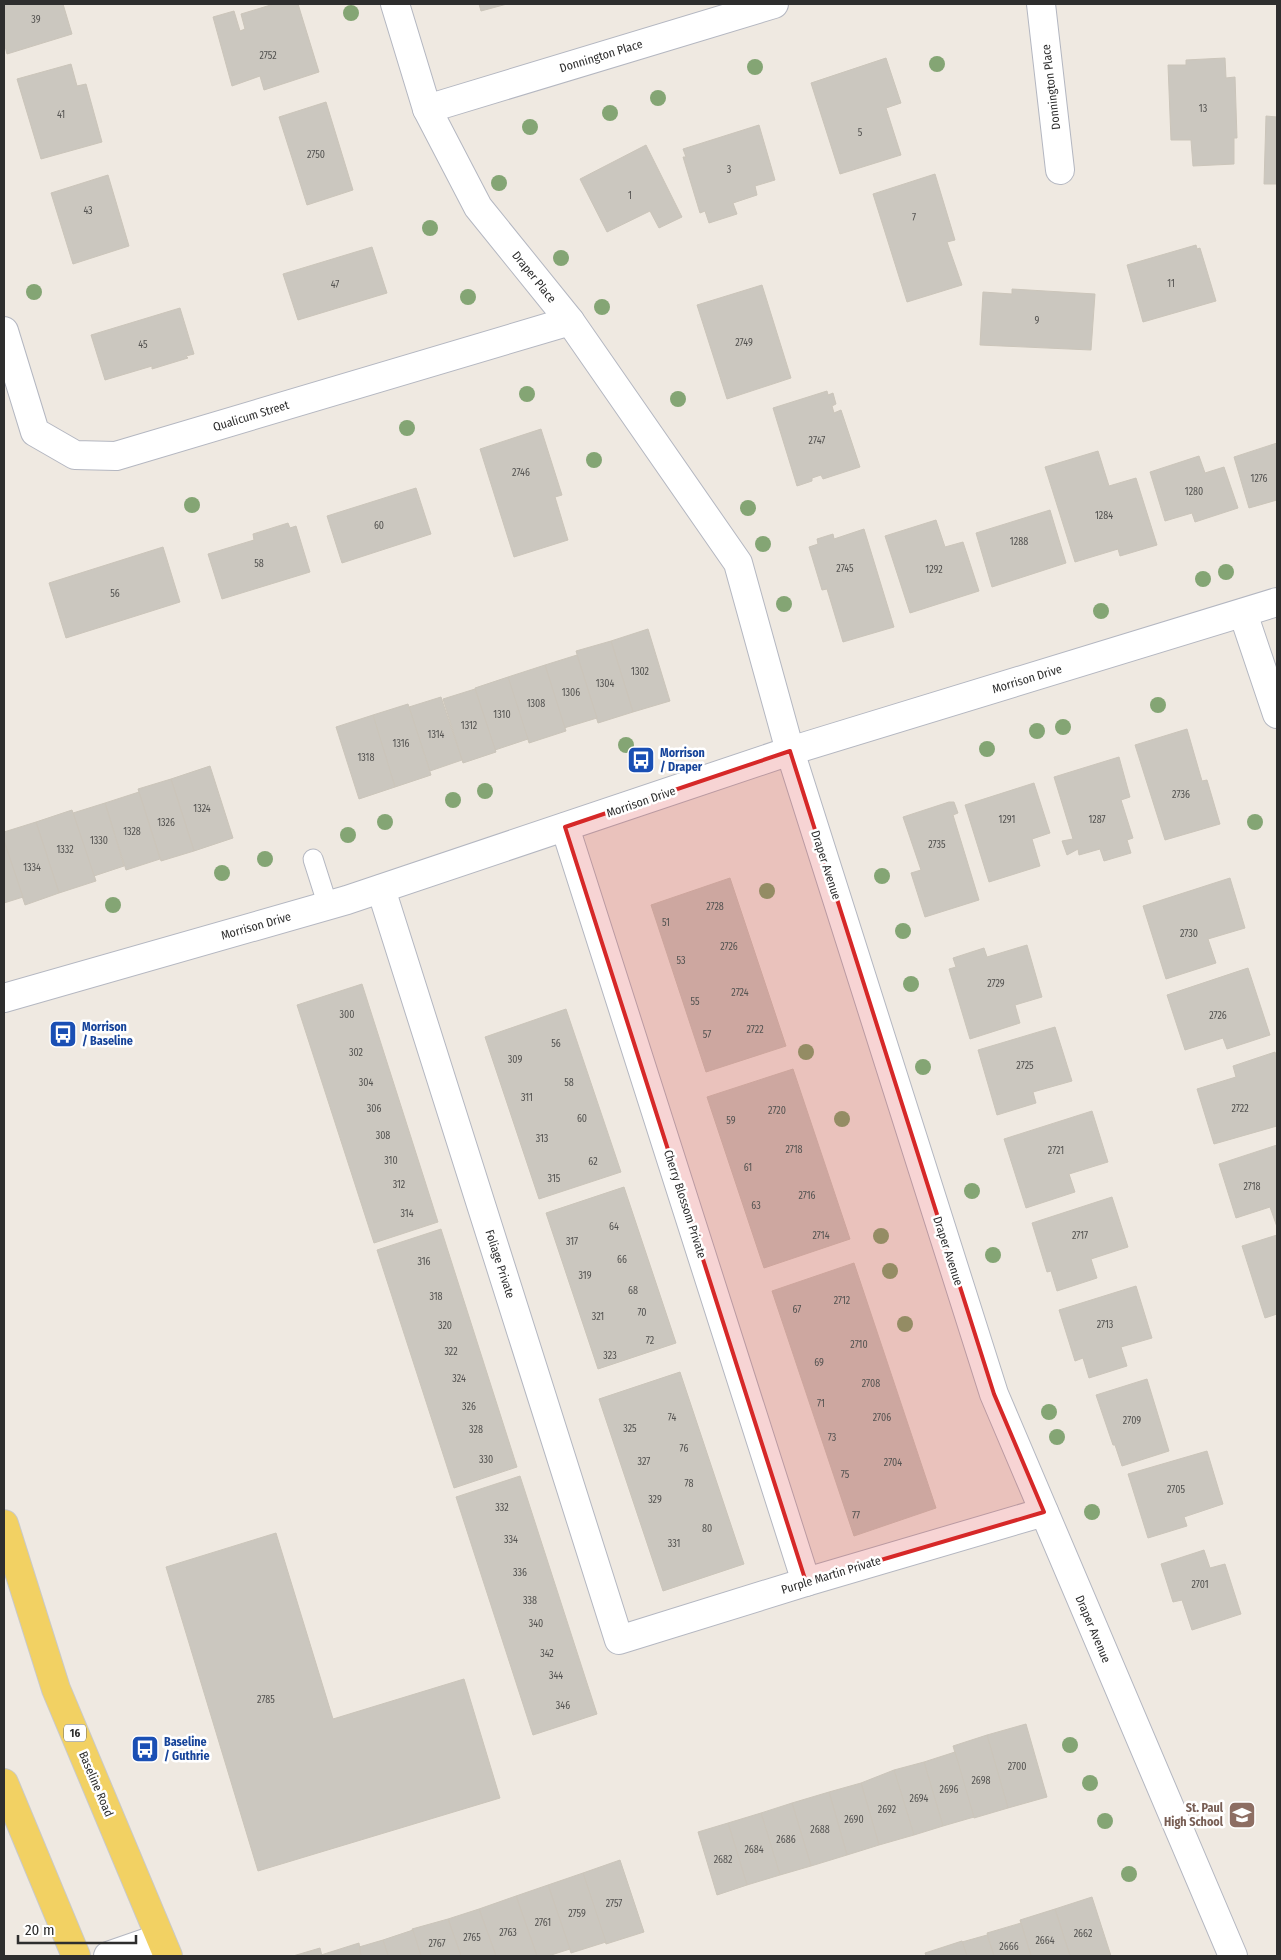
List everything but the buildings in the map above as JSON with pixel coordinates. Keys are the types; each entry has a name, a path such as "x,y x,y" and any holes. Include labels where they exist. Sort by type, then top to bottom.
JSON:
{"main road":[{"name":"Baseline Road","path":"4,1524 56,1689 164,1947"},
{"path":"4,1783 76,1956"}],"street":[{"name":"Draper Place","path":"396,4 427,109 478,207 570,321 714,529"},
{"name":"Donnington Place","path":"427,109 774,4"},
{"name":"Donnington Place","path":"1041,4 1060,170"},
{"name":"Qualicum Street","path":"4,331 35,432 75,455 116,456 570,321"},
{"name":"Draper Avenue","path":"714,529 738,563 790,752 994,1394 1233,1956"},
{"name":"Morrison Drive","path":"4,998 328,906 790,752 1277,602"},
{"path":"1243,613 1277,714"},
{"name":"Cherry Blossom Private","path":"565,827 806,1582"},
{"name":"Foliage Private","path":"381,889 619,1640"},
{"name":"Purple Martin Private","path":"619,1640 806,1582 1044,1512"},
{"path":"108,1956 164,1947"}],"lane":[{"path":"313,859 328,906"}],"highlighted area":[{"path":"790,751 994,1394 1044,1512 806,1582 565,827"}],"place":[{"name":"Morrison / Draper","path":"641,760"},
{"name":"Morrison / Baseline","path":"63,1034"},
{"name":"Baseline / Guthrie","path":"145,1749"},
{"name":"St. Paul High School","path":"1242,1815"}]}
